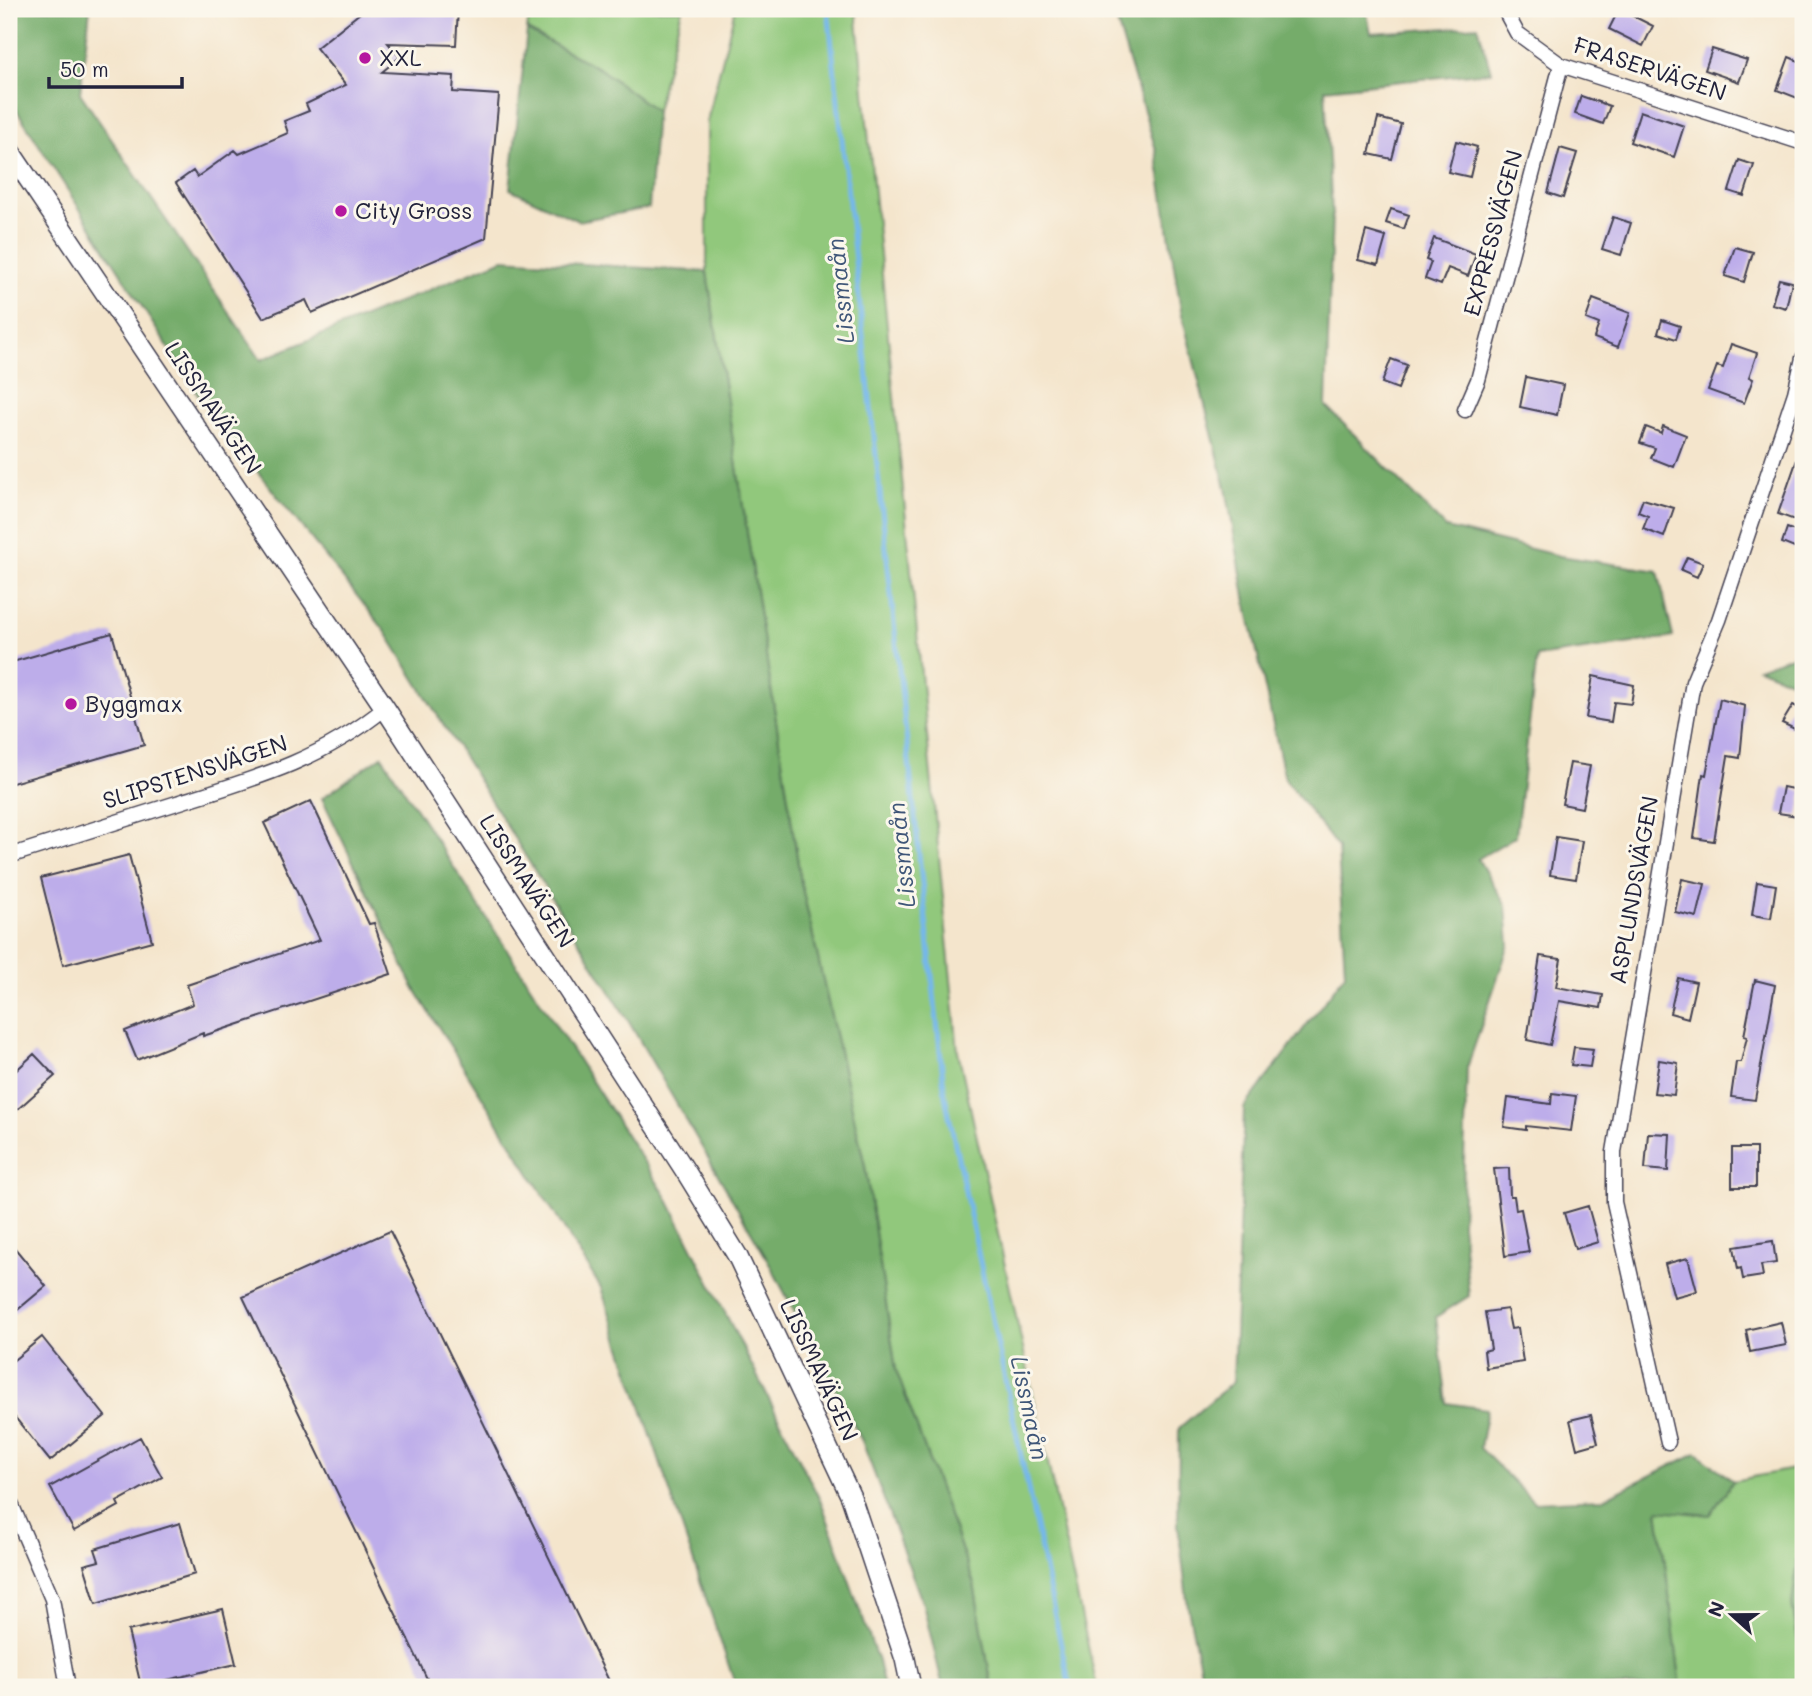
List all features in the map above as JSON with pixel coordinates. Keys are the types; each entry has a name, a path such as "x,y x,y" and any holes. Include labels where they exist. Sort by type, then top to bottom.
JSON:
{"street":[{"name":"FRASERVÄGEN","path":"1504,9 1517,33 1561,65 1803,143"},
{"name":"EXPRESSVÄGEN","path":"1465,410 1478,380 1561,65"},
{"name":"LISSMAVÄGEN","path":"9,150 385,708 686,1171 737,1255 851,1497 905,1659 911,1687"},
{"name":"ASPLUNDSVÄGEN","path":"1668,1442 1614,1202 1614,1152 1693,682 1723,608 1795,393 1803,358"},
{"name":"SLIPSTENSVÄGEN","path":"9,856 261,777 320,753 355,733 385,708"},
{"path":"9,1499 52,1599 68,1687"}],"green space":[{"path":"9,9 90,9 80,93 261,360 503,259 707,272 801,883 865,1166 896,1370 974,1584 992,1687 943,1687 923,1604 862,1441 767,1259 626,1017 385,631 206,407 9,98"},
{"path":"530,9 682,9 656,111 600,69 527,30"},
{"path":"735,9 856,9 958,1051 1097,1687 992,1687 974,1584 896,1370 865,1166 801,883 707,272 707,121"},
{"path":"1113,9 1366,9 1371,33 1478,26 1491,72 1325,89 1332,213 1326,406 1446,528 1560,556 1658,571 1673,637 1537,657 1516,836 1478,859 1506,906 1509,944 1467,1068 1462,1224 1469,1296 1436,1317 1447,1403 1487,1409 1480,1448 1534,1502 1602,1499 1697,1453 1733,1481 1710,1515 1658,1510 1681,1687 1204,1687 1188,1608 1178,1525 1179,1428 1233,1382 1244,1108 1345,974 1338,848 1285,779 1245,597 1226,488 1181,311 1156,150"},
{"path":"527,30 600,69 656,111 649,208 578,221 510,189"},
{"path":"1794,655 1803,656 1803,686 1758,668"},
{"path":"382,756 666,1196 822,1504 878,1661 884,1687 736,1687 601,1288 413,986 322,798"},
{"path":"1803,1467 1803,1687 1681,1687 1658,1509 1710,1515 1733,1481"},
{"path":"1803,1520 1803,1671 1792,1604"}],"building":[{"name":"City Gross","path":"365,9 458,9 456,45 388,43 400,57 382,72 454,76 453,92 499,95 486,238 312,313 306,300 263,318 176,183 193,171 197,177 235,150 239,154 288,133 284,121 309,111 306,104 346,85 316,48"},
{"path":"1619,9 1653,26 1643,46 1609,29"},
{"path":"1712,49 1747,60 1739,82 1705,70"},
{"path":"1789,57 1803,63 1803,89 1800,99 1777,90"},
{"path":"1581,96 1610,106 1603,124 1575,114"},
{"path":"1640,111 1684,126 1674,157 1630,142"},
{"path":"1378,118 1401,124 1392,159 1369,154"},
{"path":"1456,141 1477,147 1470,177 1448,172"},
{"path":"1560,148 1577,153 1563,198 1548,193"},
{"path":"1739,160 1754,165 1744,196 1729,191"},
{"path":"1391,209 1409,215 1404,229 1386,223"},
{"path":"1613,217 1631,223 1621,255 1602,249"},
{"path":"1366,231 1386,237 1378,265 1358,260"},
{"path":"1434,238 1476,254 1468,276 1448,268 1441,285 1425,279 1431,262 1426,260"},
{"path":"1735,247 1753,252 1744,282 1725,276"},
{"path":"1779,279 1792,282 1786,308 1772,304"},
{"path":"1593,299 1630,313 1618,347 1594,338 1599,324 1586,319"},
{"path":"1662,320 1680,326 1676,339 1658,333"},
{"path":"1731,344 1757,353 1749,377 1753,379 1744,403 1708,390 1717,366 1723,368"},
{"path":"1391,359 1407,365 1398,389 1382,383"},
{"path":"1526,377 1563,385 1557,415 1520,407"},
{"path":"1663,426 1686,435 1674,467 1651,458 1655,448 1640,443 1646,427 1661,433"},
{"path":"1801,448 1803,513 1800,522 1778,514"},
{"path":"1643,499 1674,508 1664,537 1643,529 1648,516 1638,512"},
{"path":"1787,528 1803,534 1799,550 1782,543"},
{"path":"1687,557 1703,563 1697,577 1681,570"},
{"name":"Byggmax","path":"112,633 144,745 9,784 9,663"},
{"path":"1593,676 1634,685 1631,704 1614,702 1611,722 1586,718"},
{"path":"1720,699 1745,706 1740,758 1728,756 1714,841 1694,838 1703,774 1706,775"},
{"path":"1793,705 1803,710 1803,733 1782,723"},
{"path":"1570,763 1590,766 1582,808 1562,804"},
{"path":"1783,787 1802,791 1798,816 1778,813"},
{"path":"311,801 369,924 374,923 391,974 203,1036 203,1033 137,1060 125,1031 193,1004 187,985 320,940 264,823"},
{"path":"1556,837 1582,841 1576,879 1550,875"},
{"path":"129,855 152,941 63,965 41,878"},
{"path":"1682,879 1705,884 1697,917 1675,912"},
{"path":"1757,882 1776,885 1771,918 1752,915"},
{"path":"1540,956 1561,959 1556,987 1603,995 1601,1008 1559,1001 1550,1045 1527,1040"},
{"path":"1678,978 1696,982 1688,1018 1670,1013"},
{"path":"1755,980 1775,985 1755,1100 1731,1097 1736,1062 1741,1062 1747,1037 1744,1036"},
{"path":"1574,1047 1593,1049 1590,1067 1571,1065"},
{"path":"34,1054 55,1076 9,1117 9,1077"},
{"path":"1659,1060 1678,1063 1674,1095 1654,1093"},
{"path":"1552,1093 1576,1096 1571,1131 1526,1126 1526,1130 1504,1127 1508,1098 1551,1104"},
{"path":"1648,1133 1670,1134 1668,1171 1645,1169"},
{"path":"1732,1148 1756,1148 1756,1187 1732,1187"},
{"path":"1509,1168 1510,1196 1514,1196 1516,1210 1521,1209 1529,1252 1505,1256 1494,1169"},
{"path":"1588,1206 1598,1242 1575,1249 1564,1213"},
{"path":"390,1231 612,1687 431,1687 243,1297"},
{"path":"9,1241 46,1286 9,1317"},
{"path":"1773,1241 1776,1263 1761,1265 1763,1276 1743,1279 1741,1268 1738,1269 1734,1247"},
{"path":"1688,1258 1697,1291 1674,1297 1665,1264"},
{"path":"1507,1309 1511,1329 1518,1328 1523,1362 1486,1368 1484,1351 1491,1349 1485,1312"},
{"path":"1781,1322 1786,1345 1750,1352 1746,1330"},
{"path":"42,1337 105,1416 50,1461 9,1410 9,1364"},
{"path":"1591,1415 1598,1443 1577,1449 1570,1420"},
{"path":"140,1437 162,1477 117,1502 119,1506 74,1531 50,1487"},
{"path":"180,1523 195,1574 96,1604 84,1565 99,1561 95,1549"},
{"path":"223,1609 236,1664 141,1686 128,1631"}],"waterway":[{"name":"Lissmaån","path":"828,9 945,1096 1070,1687"}],"place":[{"name":"XXL","path":"365,58"},
{"name":"City Gross","path":"341,211"},
{"name":"Byggmax","path":"71,704"}]}
